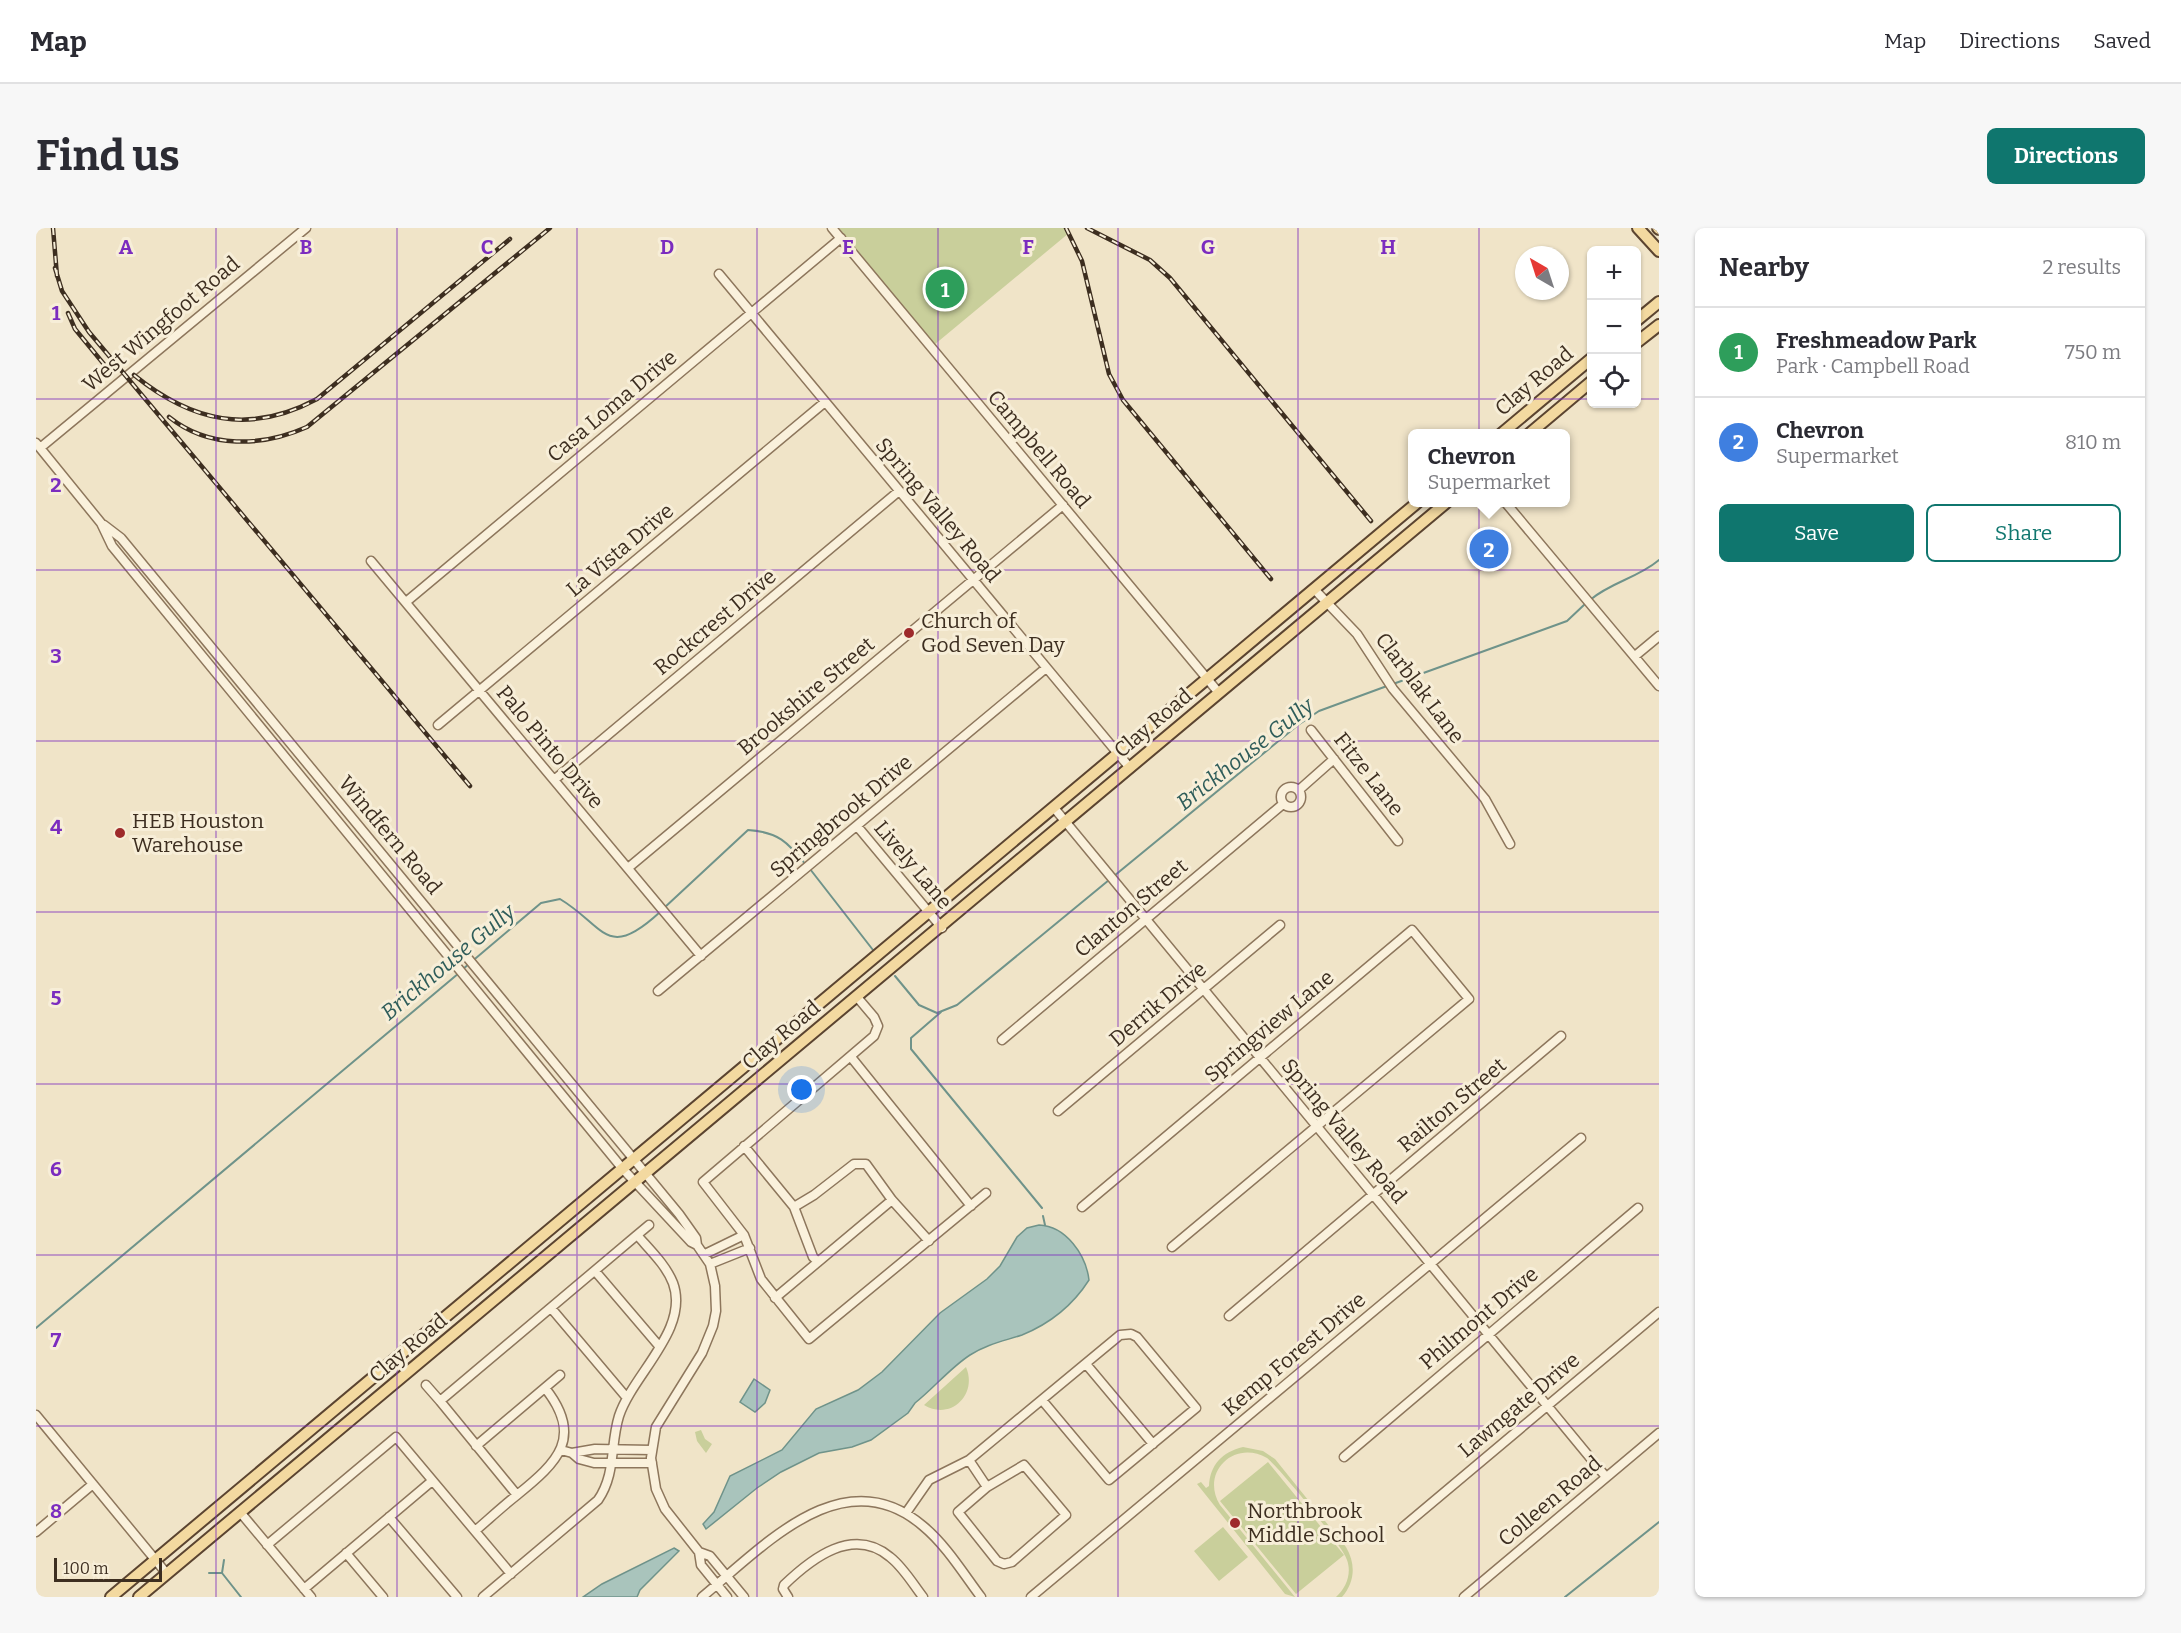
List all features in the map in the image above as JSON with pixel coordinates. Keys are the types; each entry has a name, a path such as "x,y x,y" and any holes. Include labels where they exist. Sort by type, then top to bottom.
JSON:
{"main road":[{"path":"1638,228 1659,251"},
{"path":"1641,317 1659,302"},
{"path":"1641,339 1659,325"},
{"name":"Clay Road","path":"1507,429 1587,362"},
{"name":"Clay Road","path":"1535,429 1587,385"},
{"path":"1555,389 1566,402"},
{"name":"Clay Road","path":"111,1597 455,1312 633,1158 752,1062 927,911 1055,809 1412,507"},
{"name":"Clay Road","path":"139,1597 942,928 1441,507"},
{"path":"1281,617 1289,634"},
{"path":"752,1062 762,1076"},
{"path":"455,1312 465,1326"},
{"path":"354,1395 365,1408"},
{"path":"259,1474 270,1487"}],"street":[{"name":"West Wingfoot Road","path":"38,446 306,228"},
{"name":"Campbell Road","path":"832,228 1219,693"},
{"name":"Casa Loma Drive","path":"406,602 841,238"},
{"name":"Spring Valley Road","path":"719,274 1130,768"},
{"name":"La Vista Drive","path":"438,725 825,402"},
{"name":"Windfern Road","path":"38,446 101,523 112,546 622,1168 691,1242 697,1245"},
{"name":"Rockcrest Drive","path":"554,780 899,491"},
{"name":"Brookshire Street","path":"628,868 1063,505"},
{"path":"1509,507 1659,686"},
{"name":"Windfern Road","path":"101,523 121,538 647,1174 690,1228 697,1245"},
{"name":"Palo Pinto Drive","path":"371,561 701,956"},
{"name":"Clarblak Lane","path":"1314,589 1357,634 1392,689 1485,799 1510,844"},
{"path":"1635,656 1659,636"},
{"name":"Springbrook Drive","path":"658,991 1046,668"},
{"name":"Fitze Lane","path":"1311,730 1398,841"},
{"name":"Clanton Street","path":"1299,790 1334,759"},
{"name":"Clanton Street","path":"1292,787 1299,790 1301,798 1298,805 1290,808 1283,804 1281,796 1284,790 1292,787"},
{"name":"Clanton Street","path":"1002,1040 1283,804"},
{"name":"Spring Valley Road","path":"1055,809 1606,1477"},
{"name":"Lively Lane","path":"857,826 942,928"},
{"name":"Derrik Drive","path":"1059,1111 1280,925"},
{"name":"Springview Lane","path":"1082,1208 1412,930 1469,999 1317,1126"},
{"path":"470,982 486,980"},
{"path":"857,997 874,1017 878,1026 874,1036 703,1182 744,1235 761,1280 809,1340 986,1193"},
{"name":"Railton Street","path":"1229,1316 1561,1036"},
{"path":"535,1061 546,1052"},
{"path":"851,1057 971,1206"},
{"path":"1172,1248 1317,1126"},
{"name":"Kemp Forest Drive","path":"1031,1597 1581,1138"},
{"path":"744,1146 794,1207 813,1257 818,1262"},
{"path":"794,1207 814,1195 854,1164 866,1164 892,1200 929,1241"},
{"path":"775,1298 892,1200"},
{"name":"Philmont Drive","path":"1344,1457 1638,1208"},
{"path":"440,1401 649,1225"},
{"path":"483,1597 598,1500 612,1471 613,1450 620,1415 627,1398 672,1326 677,1305 674,1284 666,1270 638,1235"},
{"path":"705,1254 744,1235"},
{"path":"697,1245 710,1264 715,1286 716,1311 713,1326 702,1353 656,1427 652,1463 656,1489 665,1509 699,1552 710,1556 744,1597"},
{"path":"710,1264 750,1248"},
{"path":"595,1271 659,1346"},
{"path":"551,1308 627,1398"},
{"name":"Lawngate Drive","path":"1403,1527 1659,1312"},
{"path":"906,1513 929,1480 969,1460 1042,1400 1086,1364 1125,1333 1137,1337 1196,1408 1109,1480 1042,1400"},
{"path":"1086,1364 1152,1444"},
{"path":"476,1446 560,1376"},
{"path":"426,1385 517,1495"},
{"path":"475,1531 554,1463 561,1450 563,1416 559,1405 545,1388"},
{"path":"36,1415 166,1574"},
{"name":"Colleen Road","path":"1464,1597 1659,1432"},
{"path":"267,1545 396,1437 511,1574"},
{"path":"561,1450 572,1453 579,1460 652,1463"},
{"path":"572,1453 579,1450 652,1450"},
{"path":"632,1450 632,1462"},
{"path":"969,1460 987,1487"},
{"path":"1024,1465 1066,1515 1012,1562 997,1561 958,1512 987,1487 1024,1465"},
{"path":"304,1588 432,1481"},
{"path":"36,1532 93,1484"},
{"path":"702,1597 797,1521 827,1506 863,1500 888,1505 906,1513 934,1537 981,1597"},
{"path":"240,1512 311,1597"},
{"path":"389,1516 457,1597"},
{"path":"788,1597 783,1589 784,1585 820,1555 839,1545 861,1544 873,1547 892,1558 923,1597"},
{"path":"699,1552 701,1565 727,1597"},
{"path":"346,1553 383,1597"}],"green space":[{"path":"839,228 1065,228 1069,233 934,345"},
{"path":"966,1367 969,1377 968,1387 959,1403 943,1410 924,1405"},
{"path":"701,1430 705,1439 712,1444 706,1453 697,1441 695,1432"},
{"path":"1243,1447 1263,1451 1275,1459 1346,1547 1353,1566 1353,1573 1350,1585 1342,1597 1336,1597 1345,1585 1349,1570 1343,1552 1310,1508 1267,1458 1255,1453 1232,1456 1217,1471 1214,1481 1215,1493 1220,1505 1295,1597 1285,1594 1197,1484 1201,1482 1206,1488 1209,1486 1218,1460 1229,1452"},
{"path":"1268,1462 1344,1555 1296,1594 1220,1501"},
{"path":"1223,1527 1248,1557 1219,1581 1194,1551"}],"water":[{"path":"1039,1225 1058,1230 1066,1236 1084,1261 1089,1280 1068,1305 1032,1331 989,1345 970,1355 915,1403 908,1413 871,1440 852,1447 819,1453 781,1472 706,1529 703,1524 714,1512 730,1476 782,1450 816,1409 858,1390 882,1372 940,1313 987,1279 1000,1266 1017,1237 1027,1228"},
{"path":"754,1379 770,1390 765,1403 755,1412 740,1402"},
{"path":"674,1548 679,1551 640,1590 637,1597 583,1597 602,1584"}],"waterway":[{"name":"Brickhouse Gully","path":"1590,600 1659,560"},
{"name":"Brickhouse Gully","path":"1393,684 1567,621 1585,604"},
{"name":"Brickhouse Gully","path":"1114,876 1298,725 1319,711 1387,686"},
{"name":"Brickhouse Gully","path":"664,908 748,830 767,833 782,840 806,865"},
{"name":"Brickhouse Gully","path":"810,869 873,950"},
{"name":"Brickhouse Gully","path":"895,976 919,1005 937,1013 957,1005 1109,880"},
{"name":"Brickhouse Gully","path":"463,969 541,903 560,899 597,928 616,937 628,935 660,912"},
{"name":"Brickhouse Gully","path":"36,1328 459,973"},
{"path":"941,1012 911,1038 911,1049 1042,1208"},
{"path":"1043,1216 1045,1225"},
{"path":"1565,1597 1659,1522"},
{"path":"224,1560 222,1573 241,1597"},
{"path":"209,1573 221,1573"}],"railway":[{"path":"53,228 57,276"},
{"path":"169,417 201,435 236,442 272,438 307,427 550,228"},
{"path":"1066,228 1082,261 1109,374 1123,400 1271,579"},
{"path":"1087,228 1150,260 1170,278 1371,521"},
{"path":"134,375 178,404 200,413 222,418 245,420 268,417 292,410 317,399 510,239"},
{"path":"55,268 62,291 89,332 470,786"},
{"path":"68,313 75,329 112,374"}],"place":[{"name":"Freshmeadow Park","path":"945,289"},
{"name":"Chevron","path":"1489,549"},
{"name":"Church of God Seven Day","path":"909,633"},
{"name":"HEB Houston Warehouse","path":"120,833"},
{"name":"Northbrook Middle School","path":"1235,1523"}]}
